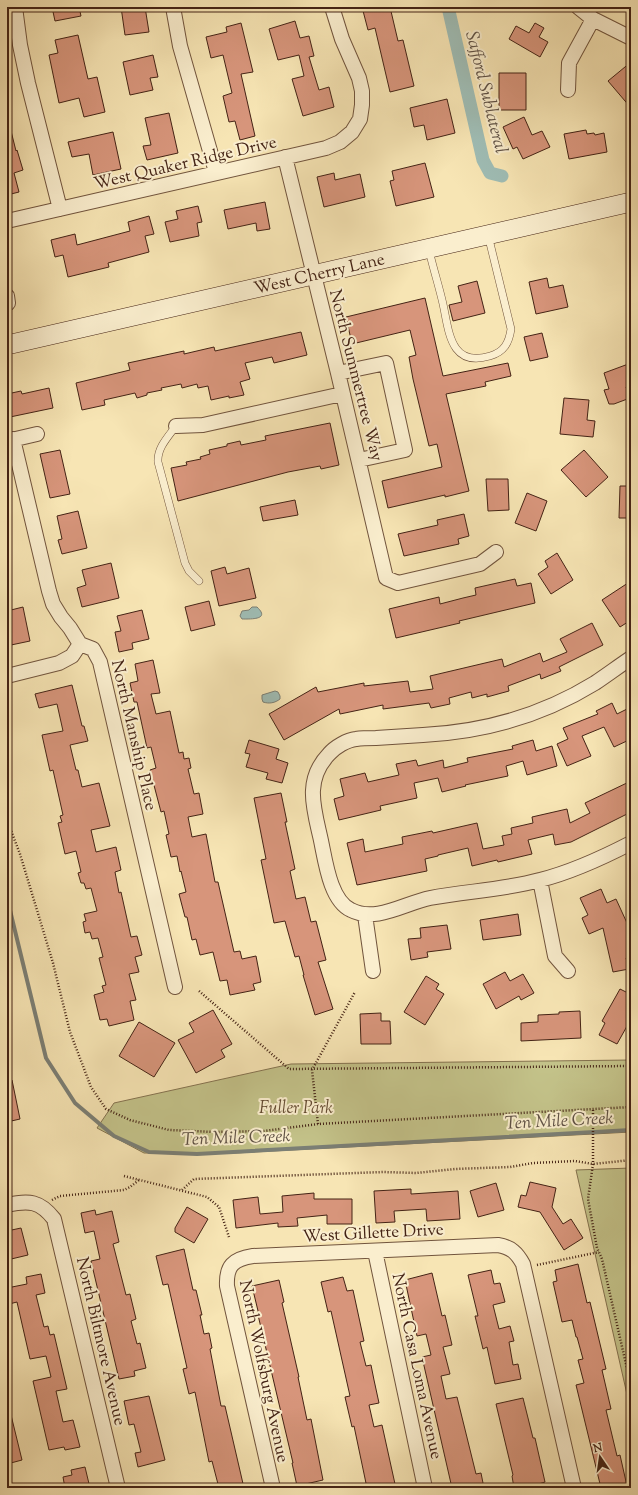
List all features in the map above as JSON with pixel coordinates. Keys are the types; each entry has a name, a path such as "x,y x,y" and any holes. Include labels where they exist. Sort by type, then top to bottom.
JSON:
{"main road":[{"name":"West Cherry Lane","path":"7,345 631,202"}],"street":[{"path":"15,7 20,45 28,83 60,209"},
{"path":"173,7 180,46 216,172"},
{"name":"West Quaker Ridge Drive","path":"7,221 326,148 340,142 352,132 360,119 362,91 359,78 342,39 332,7"},
{"path":"578,7 593,19 631,38"},
{"path":"568,90 569,63 593,19"},
{"name":"North Summertree Way","path":"285,157 359,460 386,578 398,583 480,564 496,552"},
{"path":"7,296 7,304"},
{"path":"338,373 386,363 405,450 359,460"},
{"path":"176,426 203,425 342,394"},
{"name":"North Manship Place","path":"37,434 10,440 49,591 57,610 80,644 93,649 100,662 175,987"},
{"path":"7,676 59,663 72,656 80,644"},
{"path":"631,658 595,682 564,700 513,720 472,730 436,735 355,739 341,744 320,764 312,793 332,886 338,900 349,910 365,915 380,914 429,898 496,889 566,873 606,856 631,843"},
{"path":"540,880 555,956 568,971"},
{"path":"365,915 373,971"},
{"path":"7,1204 21,1201 35,1203 42,1206"},
{"name":"North Biltmore Avenue","path":"42,1206 54,1219 118,1488"},
{"name":"West Gillette Drive","path":"233,1263 241,1258 253,1256 498,1245 507,1246 514,1251 523,1264 574,1488"},
{"name":"North Casa Loma Avenue","path":"375,1251 425,1488"},
{"name":"North Wolfsburg Avenue","path":"233,1263 226,1274 227,1286 273,1488"}],"lane":[{"path":"428,248 452,343 460,353 470,358 484,358 496,354 506,347 511,329 488,234"},
{"path":"176,426 160,449 158,462 185,563 189,571 199,581"}],"path":[{"path":"7,820 20,854 53,964 70,1032 91,1087 106,1109 130,1120 169,1130 214,1132 264,1131 318,1124 631,1107"},
{"path":"199,991 289,1069 312,1070 631,1066"},
{"path":"318,1124 312,1070 355,992"},
{"path":"593,1110 593,1164 588,1200 631,1386"},
{"path":"182,1190 194,1178 383,1172 416,1173 455,1169 510,1167 534,1163 575,1161 593,1164 631,1160"},
{"path":"124,1176 207,1197 219,1207 229,1237"},
{"path":"42,1206 60,1196 124,1190 140,1180"},
{"path":"537,1265 599,1252"}],"green space":[{"name":"Fuller Park","path":"631,1060 631,1132 235,1153 144,1153 97,1128 114,1103 291,1064"},
{"path":"631,1168 631,1412 576,1170"}],"water":[{"path":"252,607 257,607 261,611 261,617 254,619 242,619 240,616 242,611 249,610"},
{"path":"275,691 278,692 280,699 272,703 263,702 262,695"}],"building":[{"path":"52,7 79,7 81,16 55,21"},
{"path":"121,7 145,7 149,32 125,35"},
{"path":"362,7 390,7 398,41 403,40 414,86 390,92 375,28 368,30"},
{"path":"295,21 300,38 309,36 314,56 309,57 319,90 329,87 334,107 303,116 292,79 304,76 299,55 278,60 269,29"},
{"path":"241,23 253,72 241,74 255,136 240,140 235,121 229,122 223,96 232,93 223,55 211,58 206,37 227,32 226,27"},
{"path":"535,23 544,28 539,37 548,42 540,57 509,39 516,26 529,33"},
{"path":"78,35 88,79 97,77 105,112 84,117 79,98 59,103 49,55 58,53 55,40"},
{"path":"153,55 158,77 150,78 153,90 130,95 123,62"},
{"path":"631,62 631,108 608,81"},
{"path":"499,73 526,73 526,110 499,110"},
{"path":"447,99 455,133 427,140 424,125 414,127 410,108"},
{"path":"169,113 178,153 147,160 143,146 151,145 145,118"},
{"path":"524,117 532,135 542,131 550,147 523,159 517,147 513,149 503,127"},
{"path":"586,130 587,134 594,133 595,135 604,133 607,152 569,159 564,134"},
{"path":"7,131 11,131 23,170 14,173 19,192 7,195"},
{"path":"113,132 121,169 93,175 89,154 72,157 68,142"},
{"path":"425,163 434,197 396,206 390,181 394,180 392,171"},
{"path":"334,173 335,180 360,174 365,197 324,207 317,177"},
{"path":"265,202 270,229 257,231 256,223 228,229 224,210"},
{"path":"198,206 202,222 197,223 199,236 170,242 165,222 178,219 176,211"},
{"path":"149,216 154,234 145,236 149,252 108,263 109,267 68,277 63,255 55,257 51,240 75,234 77,245 130,231 128,222"},
{"path":"547,278 549,288 563,285 568,307 536,314 529,282"},
{"path":"477,281 485,313 453,321 449,305 462,302 458,286"},
{"path":"425,298 443,376 508,363 511,376 485,382 486,386 446,394 469,491 388,508 382,481 442,467 437,444 429,446 413,379 409,357 416,355 410,330 352,344 346,317"},
{"path":"301,332 307,355 274,363 272,357 245,363 250,379 240,382 244,395 229,398 229,396 211,400 208,386 198,388 197,384 182,388 181,384 161,388 162,390 147,393 147,395 137,398 135,393 104,400 105,405 82,410 76,383 130,370 128,363 184,351 184,354 214,347 215,351"},
{"path":"542,333 548,357 530,361 524,337"},
{"path":"631,363 631,385 626,387 630,398 614,404 609,404 604,390 609,389 604,373"},
{"path":"49,388 53,408 10,417 7,405 7,394 21,391 22,394"},
{"path":"564,398 589,400 587,420 595,421 593,437 560,434"},
{"path":"330,423 339,465 321,469 320,466 288,472 178,501 171,468 187,465 186,462 201,459 200,457 210,454 209,450 227,446 227,444 240,441 241,445 266,440 265,436"},
{"path":"60,450 70,494 50,498 40,454"},
{"path":"584,450 608,477 586,497 561,470"},
{"path":"486,479 508,479 509,510 488,511"},
{"path":"620,486 631,486 631,518 619,518"},
{"path":"527,493 547,501 536,531 515,523"},
{"path":"295,500 298,515 263,521 260,507"},
{"path":"78,511 87,548 62,554 58,540 62,539 57,516"},
{"path":"464,514 469,536 458,539 459,544 404,556 398,534 438,525 437,520"},
{"path":"557,553 573,580 551,594 538,574 548,567 545,561"},
{"path":"111,563 119,598 82,607 77,588 86,585 82,570"},
{"path":"225,567 227,574 249,568 256,598 219,606 211,571"},
{"path":"515,579 517,586 531,583 535,603 396,638 389,609 439,597 440,604 476,595 475,588"},
{"path":"631,581 631,620 620,627 602,600"},
{"path":"209,601 215,625 191,631 185,607"},
{"path":"23,607 30,641 11,645 7,627 7,611"},
{"path":"142,610 149,639 132,643 133,649 119,652 115,632 121,631 117,616"},
{"path":"592,623 603,645 559,667 561,671 541,679 540,674 508,686 509,691 487,697 487,694 472,698 471,692 449,698 450,704 431,708 429,703 383,709 383,705 340,714 339,709 284,740 269,714 316,687 318,692 364,683 364,686 408,681 410,692 433,689 430,676 502,659 504,667 540,653 543,662 567,652 560,639"},
{"path":"153,660 160,693 151,694 156,714 170,711 179,753 183,752 184,759 189,758 191,768 188,769 194,794 199,793 203,814 188,817 192,837 206,834 215,882 218,882 234,952 240,951 242,959 256,956 261,982 253,984 255,990 230,995 227,980 220,981 213,952 200,955 196,939 192,940 187,917 185,917 179,894 186,892 181,871 180,872 177,856 171,857 166,835 169,834 164,811 161,812 150,770 156,768 151,747 147,748 137,702 134,702 130,683 138,681 135,664"},
{"path":"72,685 82,726 84,726 88,741 70,745 76,770 78,770 82,787 99,783 110,826 91,830 96,852 116,847 121,870 115,872 119,893 121,892 131,937 137,936 142,955 135,957 139,972 129,974 136,1000 130,1001 134,1020 109,1026 107,1019 100,1020 94,995 104,992 102,986 106,985 99,958 103,957 98,938 92,939 90,932 85,933 83,922 86,921 84,914 97,911 91,888 86,889 84,883 81,883 78,873 81,872 76,851 65,854 58,823 62,822 60,816 63,815 53,770 50,771 42,735 63,731 57,704 39,708 35,694"},
{"path":"612,703 617,714 631,707 631,739 614,747 604,727 582,736 591,756 567,766 557,744 568,739 563,728 598,714 596,711"},
{"path":"249,740 279,749 276,759 288,763 282,783 266,779 268,773 246,767 250,754 245,753"},
{"path":"533,740 536,751 552,746 557,766 527,775 523,761 506,766 508,776 465,785 466,786 442,792 438,778 414,783 417,798 380,806 381,810 339,820 334,799 344,796 340,779 365,773 368,782 399,775 396,764 416,760 418,766 443,760 444,768 468,762 467,758 513,749 512,746"},
{"path":"631,781 631,812 571,842 555,845 553,834 528,840 532,854 472,866 468,848 425,859 427,871 357,885 347,843 363,839 365,852 403,844 402,837 432,831 433,833 477,823 483,849 504,845 502,836 512,834 511,828 533,823 532,817 567,809 570,823 590,813 585,803"},
{"path":"281,793 287,822 285,822 295,869 290,871 296,899 305,897 311,922 316,921 326,960 318,962 333,1009 315,1015 299,956 295,957 285,921 274,923 261,860 266,859 254,798"},
{"path":"601,889 607,903 616,899 627,923 631,941 631,957 626,958 629,969 613,972 603,928 589,934 582,918 588,915 580,898"},
{"path":"518,914 521,935 483,940 480,920"},
{"path":"447,925 451,949 427,952 428,957 411,960 408,939 421,938 420,928"},
{"path":"505,972 510,981 523,974 534,993 521,1000 519,996 496,1009 483,984"},
{"path":"426,976 439,984 436,989 444,994 425,1025 404,1012"},
{"path":"620,989 630,994 627,1000 631,1002 631,1019 617,1044 599,1035 605,1023 602,1021"},
{"path":"213,1010 232,1044 221,1050 225,1057 196,1073 178,1040 194,1032 189,1023"},
{"path":"580,1011 581,1038 521,1041 521,1023 538,1022 538,1015"},
{"path":"381,1013 381,1021 390,1021 391,1044 361,1044 360,1014"},
{"path":"139,1022 175,1043 154,1077 119,1056"},
{"path":"12,1080 20,1119 7,1122 7,1081"},
{"path":"530,1182 556,1188 552,1207 563,1224 571,1219 583,1238 564,1250 540,1212 518,1207 521,1195 526,1196"},
{"path":"496,1183 504,1210 478,1217 470,1191"},
{"path":"411,1189 411,1194 458,1191 460,1219 427,1221 426,1209 394,1211 395,1222 376,1223 374,1191"},
{"path":"314,1193 314,1199 352,1199 352,1224 327,1224 327,1215 297,1218 298,1226 278,1227 278,1223 236,1228 233,1200 258,1197 260,1214 283,1212 282,1196"},
{"path":"187,1207 208,1219 194,1243 175,1232 175,1228"},
{"path":"95,1210 96,1215 112,1211 119,1242 113,1244 126,1295 130,1294 136,1319 131,1321 137,1344 140,1343 146,1368 134,1371 135,1376 119,1379 91,1261 100,1259 94,1231 85,1233 81,1213"},
{"path":"21,1228 28,1255 7,1260 7,1231"},
{"path":"184,1249 193,1290 196,1290 202,1315 200,1315 204,1334 209,1333 212,1348 210,1349 221,1406 225,1406 244,1488 219,1488 212,1461 209,1462 195,1392 189,1394 183,1369 187,1368 168,1284 163,1285 156,1256"},
{"path":"578,1264 587,1303 590,1302 606,1369 602,1370 611,1409 606,1410 617,1456 620,1455 627,1486 617,1488 601,1488 576,1385 584,1383 578,1360 583,1359 572,1320 562,1322 553,1282 557,1281 555,1270"},
{"path":"491,1270 494,1284 500,1283 505,1302 493,1305 499,1329 510,1326 514,1341 509,1342 513,1365 518,1364 521,1379 495,1384 487,1347 483,1349 475,1316 478,1316 468,1275"},
{"path":"432,1273 442,1316 445,1315 452,1345 443,1347 450,1374 441,1376 446,1399 457,1397 476,1474 481,1473 484,1488 452,1488 422,1357 431,1355 426,1334 417,1336 405,1280"},
{"path":"41,1274 45,1293 36,1295 44,1327 48,1326 50,1335 54,1334 67,1389 56,1391 63,1422 73,1420 80,1447 65,1450 64,1447 49,1450 33,1381 51,1377 46,1356 30,1359 17,1302 9,1304 7,1296 7,1288 27,1284 26,1277"},
{"path":"343,1277 347,1291 353,1290 364,1341 360,1342 366,1366 371,1365 379,1403 369,1405 374,1427 382,1425 395,1484 388,1485 389,1488 367,1488 354,1426 352,1427 345,1397 350,1396 331,1311 328,1312 321,1282"},
{"path":"279,1280 284,1302 282,1303 307,1420 311,1419 323,1480 297,1486 252,1286"},
{"path":"149,1396 165,1460 138,1467 135,1453 141,1452 134,1424 129,1425 124,1401"},
{"path":"523,1398 533,1438 535,1438 545,1482 535,1485 536,1488 514,1488 513,1475 496,1404"},
{"path":"11,1415 22,1460 7,1464 7,1416"},
{"path":"85,1467 90,1488 65,1488 63,1477 72,1475 71,1470"}],"waterway":[{"name":"Safford Sublateral","path":"448,7 483,160 490,173 502,176"},
{"name":"Ten Mile Creek","path":"7,898 46,1058 75,1103 114,1136 149,1152 197,1154 631,1130"}]}
